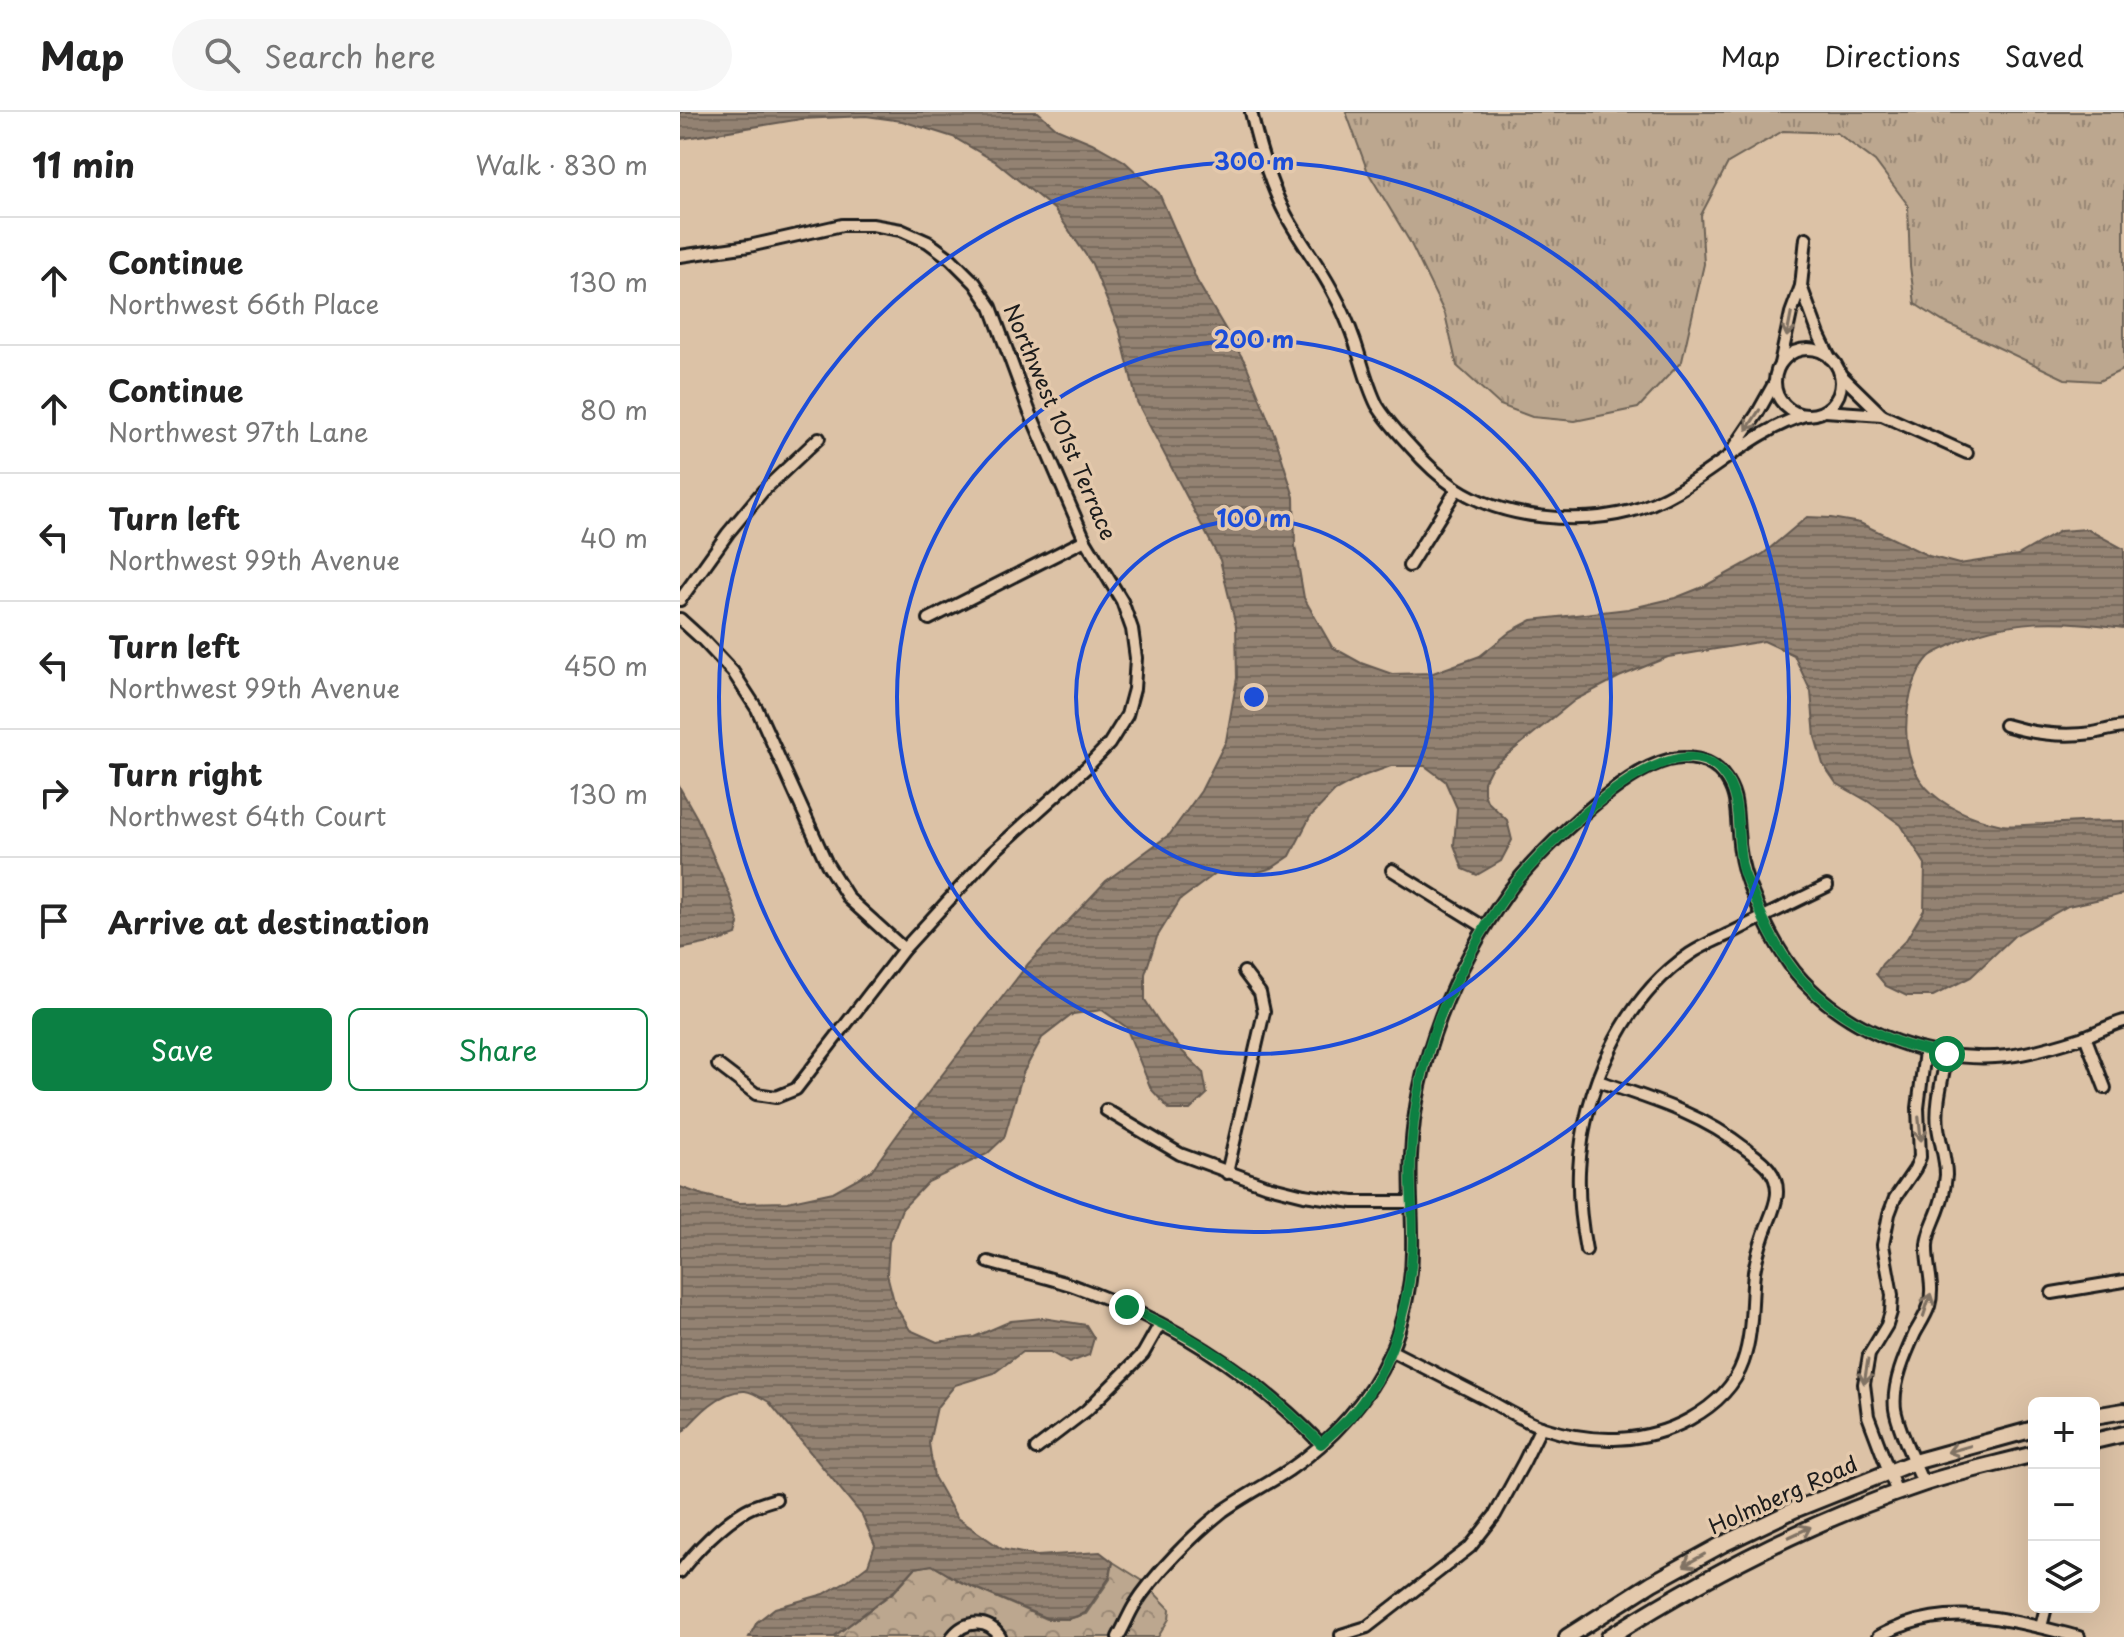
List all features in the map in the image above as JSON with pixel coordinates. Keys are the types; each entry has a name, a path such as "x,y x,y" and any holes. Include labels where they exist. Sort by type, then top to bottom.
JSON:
{"street":[{"path":"1251,112 1260,148 1284,211 1332,289 1378,405 1417,453 1457,489 1487,503 1558,519 1595,518 1633,510 1665,498 1696,480 1769,429 1825,411 1882,415 1967,453"},
{"name":"Northwest 101st Terrace","path":"680,256 749,246 842,225 872,225 901,230 928,242 951,259 975,283 991,307 1029,410 1085,540 1122,601 1132,629 1136,658 1134,689 1127,715 1109,744 991,854 904,949 796,1089 776,1097 756,1094 718,1065"},
{"path":"1728,456 1775,382 1791,313 1801,286 1806,238"},
{"path":"1801,286 1819,335 1840,374 1882,415"},
{"path":"1780,366 1786,358 1803,350 1822,353 1830,358"},
{"path":"1825,411 1839,394 1840,374"},
{"path":"1775,382 1787,407 1805,415"},
{"path":"680,600 728,533 763,491 819,438"},
{"path":"1409,566 1457,489"},
{"path":"929,619 1085,540"},
{"path":"680,619 733,672 757,709 827,864 849,899 904,949"},
{"path":"2005,725 2033,734 2058,735 2124,727"},
{"path":"1118,1637 1134,1605 1191,1540 1224,1511 1294,1467 1321,1444 1350,1416 1371,1386 1392,1351 1404,1311 1413,1255 1411,1153 1418,1096 1433,1035 1456,982 1484,927 1514,885 1591,806 1639,773 1668,760 1691,758 1709,762 1720,770 1737,800 1737,832 1743,870 1762,917 1801,979 1828,1005 1860,1025 1925,1051 1971,1057 2008,1056 2043,1049 2124,1021"},
{"path":"1392,870 1484,927"},
{"path":"1586,1250 1580,1218 1579,1170 1585,1126 1613,1043 1634,1007 1666,973 1692,953 1827,886"},
{"path":"1227,1173 1264,1012 1260,993 1244,972"},
{"path":"2085,1036 2105,1088"},
{"path":"1897,1493 1868,1416 1864,1384 1869,1355 1891,1312 1892,1295 1883,1245 1889,1214 1920,1157 1918,1108 1925,1051"},
{"path":"1923,1483 1895,1411 1895,1393 1913,1337 1929,1307 1931,1278 1927,1250 1946,1175 1938,1109 1947,1054"},
{"path":"1392,1351 1541,1427 1577,1437 1612,1440 1646,1436 1676,1427 1705,1411 1729,1389 1742,1365 1751,1333 1755,1269 1762,1238 1777,1202 1778,1185 1770,1169 1759,1159 1710,1124 1672,1106 1598,1081"},
{"path":"1106,1110 1180,1154 1264,1185 1353,1202 1411,1202"},
{"path":"988,1262 1068,1284 1127,1307 1195,1341 1290,1412 1321,1444"},
{"path":"2052,1293 2124,1281"},
{"path":"1036,1449 1087,1410 1143,1354 1160,1324"},
{"path":"2100,1415 2124,1411"},
{"path":"1341,1635 1367,1627 1470,1547 1495,1515 1541,1427"},
{"name":"Holmberg Road","path":"1571,1636 1652,1583 1794,1510 1914,1462 2028,1431"},
{"path":"2100,1440 2124,1434"},
{"name":"Holmberg Road","path":"1609,1637 1661,1604 1803,1530 1923,1483 2028,1456"},
{"path":"680,1572 730,1521 747,1509 776,1499"},
{"path":"2041,1627 2044,1613"},
{"path":"1878,1637 1928,1617 1962,1615 1997,1618 2079,1637"},
{"path":"952,1637 965,1625 981,1623 994,1629 1000,1637"}],"green space":[{"path":"1346,112 2124,112 2124,369 2099,381 2065,379 1942,321 1915,304 1908,205 1875,161 1837,133 1783,131 1728,163 1701,215 1704,264 1682,361 1638,408 1575,421 1532,417 1500,405 1457,366 1445,314 1410,242 1368,172"},
{"path":"1113,1562 1143,1581 1170,1609 1169,1619 1158,1637 833,1637 895,1591 915,1568 932,1565 961,1582 1046,1619 1069,1619 1086,1614 1110,1579"}],"shaded area":[{"path":"680,112 1038,112 1056,128 1124,161 1159,193 1197,281 1246,364 1275,436 1294,497 1295,546 1304,598 1332,647 1361,663 1392,674 1433,673 1480,656 1511,631 1532,620 1628,609 1675,598 1705,586 1763,554 1807,517 1860,523 1929,556 1959,564 2018,555 2060,531 2087,529 2124,549 2124,628 2058,622 2014,625 1992,629 1951,645 1929,657 1917,674 1909,700 1906,732 1909,754 1926,787 1940,800 1979,819 2007,826 2124,821 2124,894 2068,906 2014,936 1971,977 1933,996 1907,996 1886,986 1876,974 1906,940 1924,910 1925,864 1901,825 1836,783 1823,764 1815,737 1811,692 1794,655 1764,641 1668,657 1619,677 1575,700 1491,768 1484,782 1484,793 1487,801 1507,820 1512,840 1501,861 1477,875 1463,869 1454,845 1457,808 1445,781 1425,766 1391,766 1335,791 1310,817 1290,856 1272,868 1252,874 1216,873 1180,900 1157,937 1145,974 1145,1000 1161,1025 1203,1072 1207,1094 1190,1110 1170,1110 1151,1089 1126,1027 1102,1010 1073,1014 1042,1038 1023,1073 1004,1138 987,1154 928,1182 902,1209 889,1242 887,1274 895,1305 910,1330 937,1342 974,1337 1011,1321 1043,1318 1086,1325 1094,1338 1089,1355 1069,1363 1050,1352 1022,1352 994,1373 955,1385 937,1407 929,1443 934,1477 957,1518 1002,1549 1037,1556 1100,1552 1113,1562 1109,1578 1085,1613 1069,1619 1046,1618 961,1582 932,1565 915,1568 895,1590 833,1637 749,1637 757,1622 775,1608 824,1594 848,1580 868,1565 875,1545 862,1515 769,1402 745,1391 726,1395 709,1406 680,1435 680,1187 738,1203 787,1202 833,1192 871,1171 1028,964 1106,881 1170,834 1201,791 1226,741 1237,678 1236,626 1220,560 1137,402 1120,332 1092,264 1055,210 996,162 953,137 902,121 866,116 801,119 680,139"},
{"path":"680,788 697,818 739,924 736,935 680,949"}],"route":[{"path":"1127,1307 1195,1341 1290,1412 1321,1444 1350,1416 1392,1351 1404,1311 1413,1255 1411,1153 1418,1096 1433,1035 1456,982 1484,927 1514,885 1551,845 1591,806 1639,773 1668,760 1691,758 1709,762 1720,770 1730,784 1737,800 1737,832 1743,870 1762,917 1801,979 1828,1005 1860,1025 1925,1051 1947,1054"}]}
